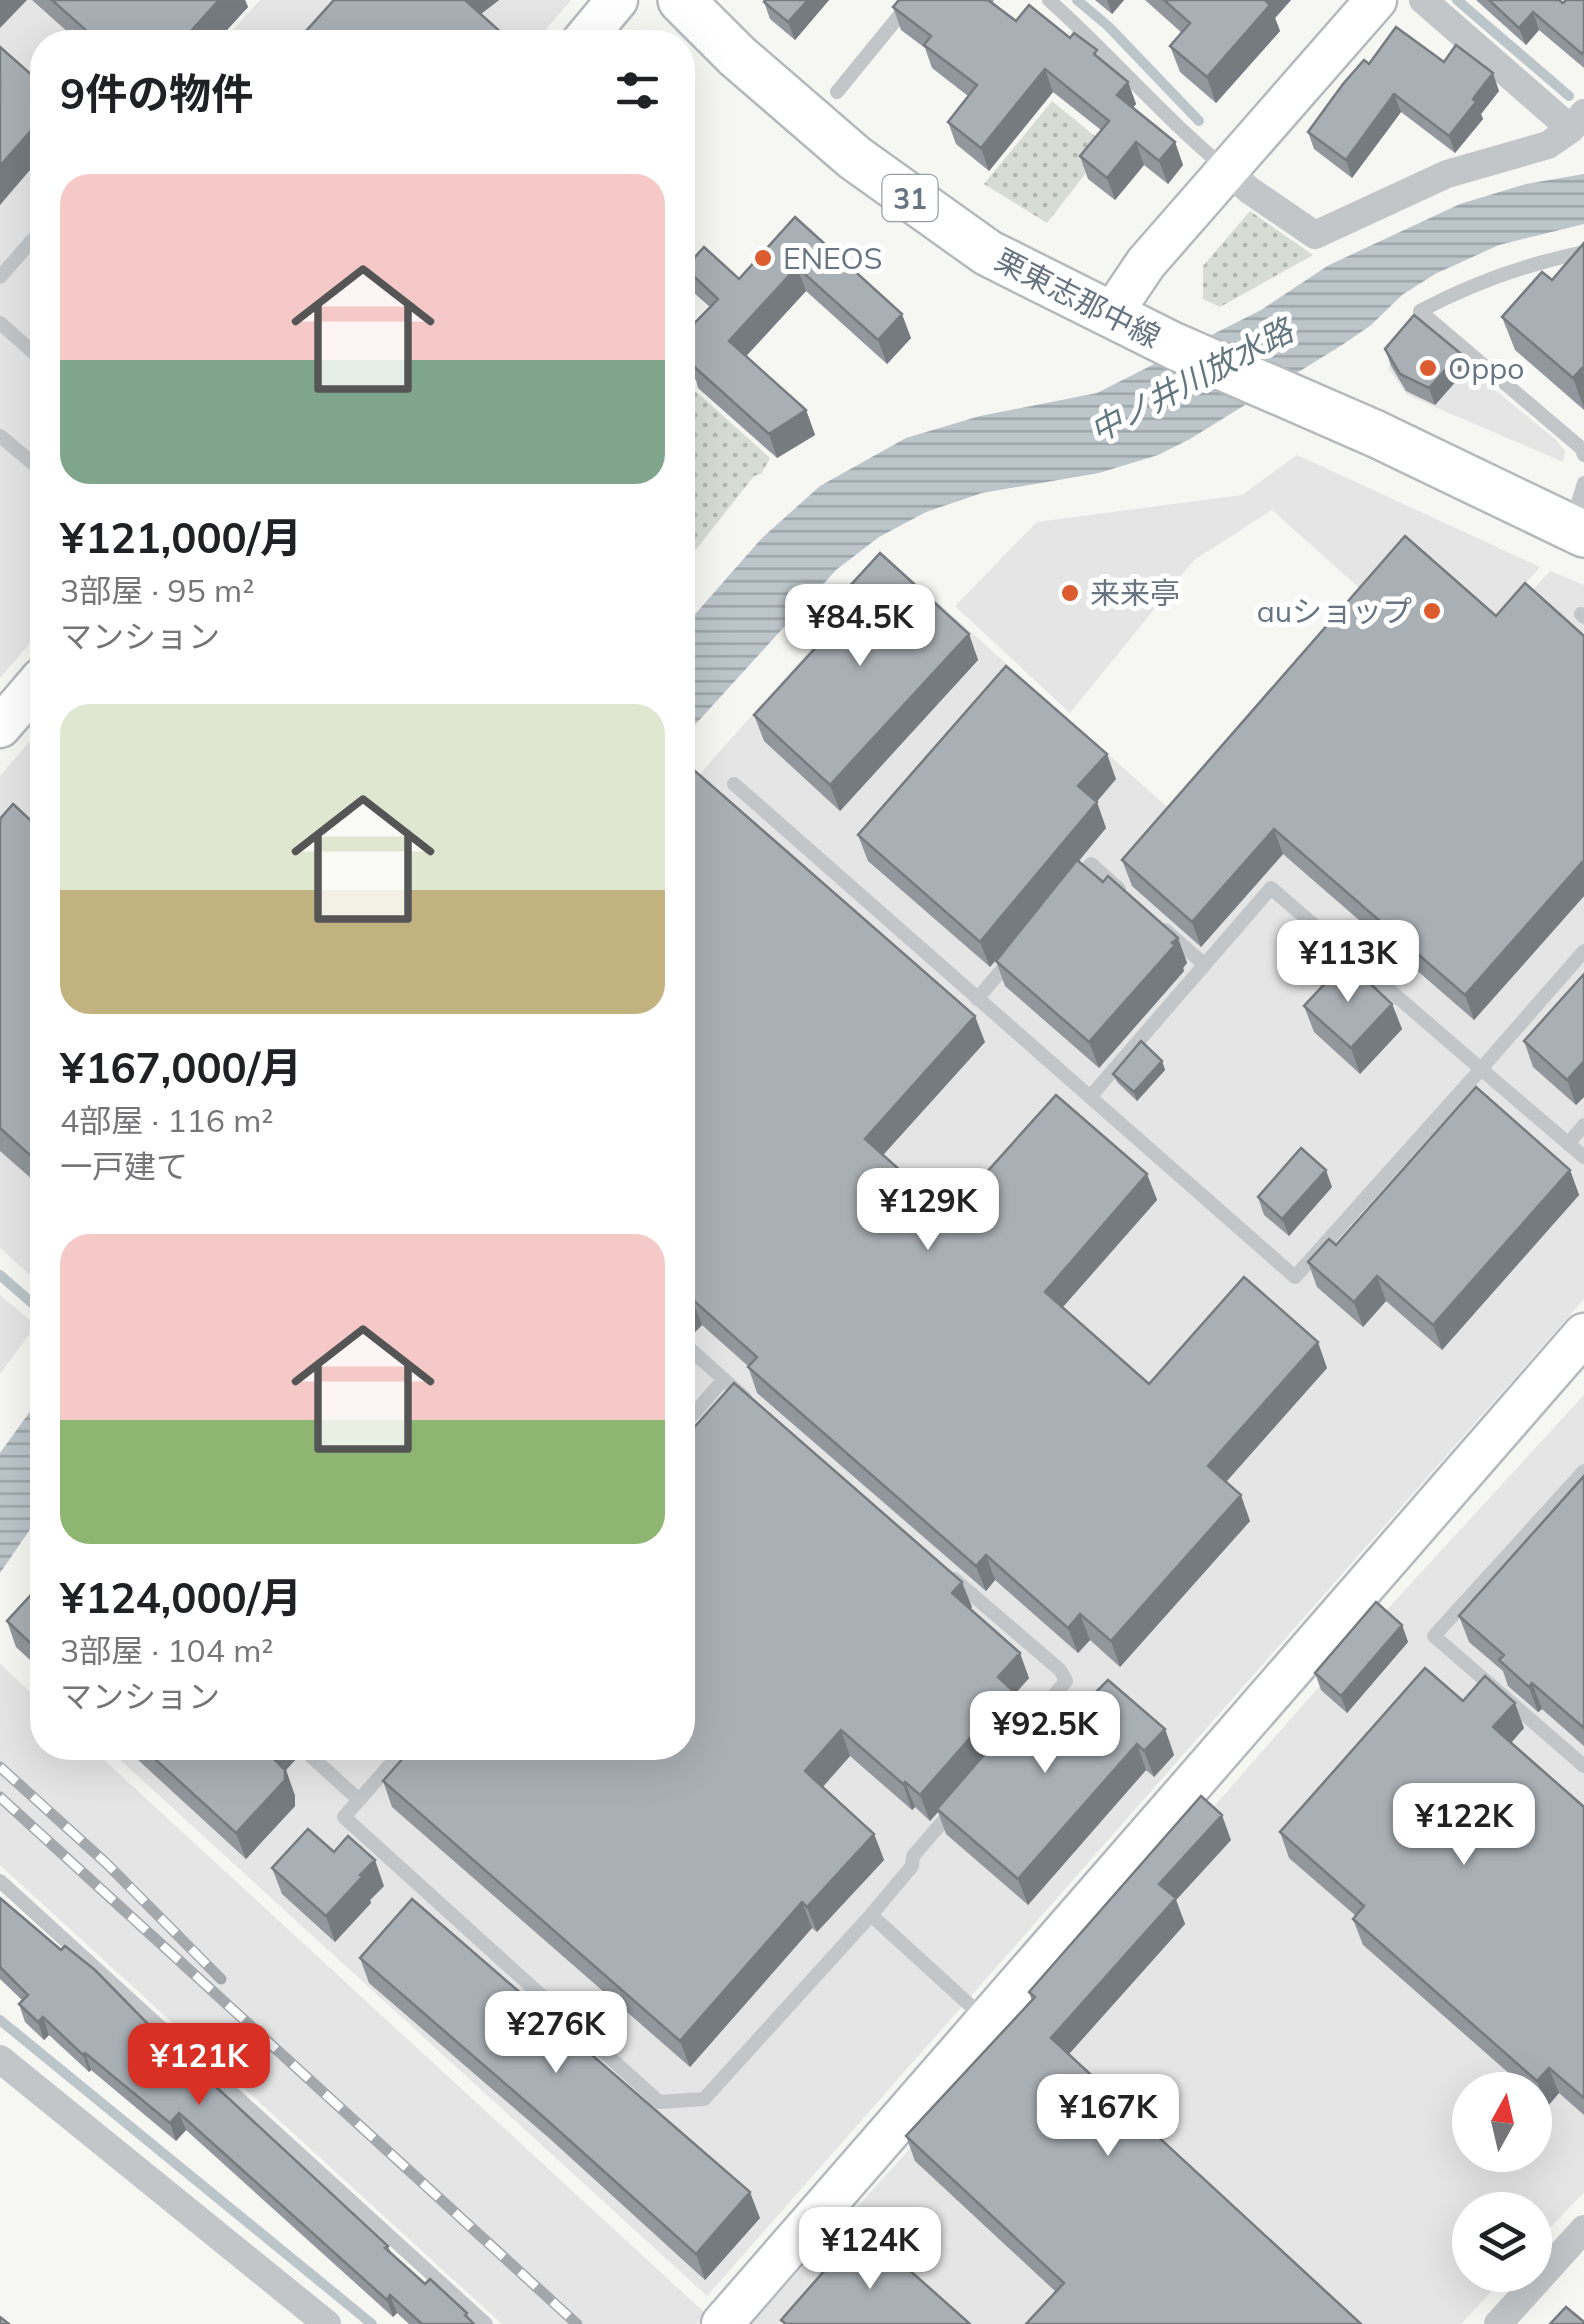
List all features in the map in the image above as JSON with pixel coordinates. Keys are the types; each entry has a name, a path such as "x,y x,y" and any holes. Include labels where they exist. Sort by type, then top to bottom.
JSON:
{"main road":[{"name":"栗東志那中線","path":"681,0 737,56 855,158 988,253 1174,346 1376,434 1577,531"}],"street":[{"path":"592,30 618,0"},
{"path":"1111,315 1146,263 1376,0"},
{"path":"1226,169 1249,190 1315,235 1447,174 1548,145 1578,121 1423,0"},
{"path":"0,727 30,692"},
{"path":"722,2324 1584,1334"},
{"path":"0,2059 327,2324"},
{"path":"1498,2324 1584,2229"}],"lane":[{"path":"837,92 912,0"},
{"path":"1048,0 1098,44 1167,119 1226,169"},
{"path":"0,278 30,244"},
{"path":"1584,252 1533,263 1463,288 1420,311 1581,448 1584,455"},
{"path":"0,322 30,349"},
{"path":"0,436 30,462"},
{"path":"1577,531 1584,482"},
{"path":"734,784 1295,1277 1584,951"},
{"path":"1066,894 1091,864 1134,902"},
{"path":"1090,1097 1272,888 1584,1157"},
{"path":"1148,914 1205,965"},
{"path":"977,999 1028,939"},
{"path":"1568,1144 1584,1125"},
{"path":"695,1353 753,1404"},
{"path":"695,1412 724,1379"},
{"path":"1584,1470 1434,1636 1584,1766"},
{"path":"939,1566 1060,1670 1066,1682 1015,1740"},
{"path":"315,1760 359,1800"},
{"path":"394,1760 344,1817 659,2102 704,2099 871,1915 912,1866 913,1856 964,1798"},
{"path":"0,1881 486,2324"},
{"path":"871,1915 988,2022"}],"shaded area":[{"path":"0,0 114,0 148,30 30,30 30,643 0,678"},
{"path":"260,0 571,0 545,30 233,30"},
{"path":"1052,101 1107,146 1047,223 984,184"},
{"path":"1250,211 1313,255 1220,307 1203,299 1203,266"},
{"path":"1418,327 1556,440 1565,451 1563,462 1407,395 1388,368"},
{"path":"695,391 770,458 761,474 754,476 695,551"},
{"path":"1297,455 1540,567 1450,669 1272,510 1194,560 1070,713 955,606 1037,522 1242,495"},
{"path":"890,560 1184,822 1451,679 1550,571 1584,585 1584,1299 707,2296 120,1760 695,1760 695,779"},
{"path":"30,741 30,1275 0,1248 0,776"},
{"path":"0,1295 30,1320 30,1333 0,1374"},
{"path":"1584,1395 1584,2192 1552,2226 1552,2192 1452,2192 1452,2292 1491,2292 1461,2324 751,2324 1023,2024 1382,1615"},
{"path":"0,1664 30,1692 30,1760 104,1760 705,2313 696,2324 502,2324 0,1865"}],"water":[{"name":"中ノ井川放水路","path":"1584,174 1584,224 1499,245 1435,274 1402,295 1370,326 1342,345 1158,455 1099,473 982,493 926,512 879,537 836,570 695,725 695,614 761,539 820,486 906,438 980,416 1097,393 1261,310 1329,265 1460,204 1526,184"},
{"path":"30,1412 30,1529 0,1573 0,1453"}],"building":[{"path":"52,0 219,0 192,30 86,30"},
{"path":"334,0 465,0 499,30 307,30"},
{"path":"765,0 808,0 788,22"},
{"path":"899,0 988,0 1016,21 1029,5 1070,38 1074,33 1097,50 1094,54 1128,82 1117,95 1175,142 1159,161 1136,142 1107,178 1080,156 1109,121 1045,69 981,148 948,122 977,85 924,45 931,36 893,7"},
{"path":"1164,0 1265,0 1270,5 1207,77 1170,46 1190,23"},
{"path":"1489,0 1584,0 1584,51 1582,54 1533,12 1519,28"},
{"path":"1396,27 1444,62 1456,45 1493,73 1449,136 1394,94 1346,160 1308,132 1343,84 1364,60 1369,64"},
{"path":"0,47 30,73 30,132 0,166"},
{"path":"795,217 902,314 878,340 797,267 729,341 806,410 769,434 695,367 695,323 718,299 695,277 695,257 704,247 739,279"},
{"path":"1584,243 1584,370 1573,378 1502,317 1542,272 1552,280"},
{"name":"Oppo","path":"1414,315 1460,353 1429,388 1400,374 1385,349"},
{"path":"1405,536 1496,616 1525,583 1584,636 1584,860 1465,995 1274,829 1192,922 1122,860"},
{"path":"880,553 969,634 830,785 754,715 819,644 807,633"},
{"path":"1006,666 1107,754 1078,786 1097,802 980,942 858,835"},
{"path":"695,771 975,1016 865,1139 949,1214 1056,1095 1147,1174 1045,1292 1149,1384 1244,1277 1318,1342 1208,1466 1241,1495 1111,1641 1080,1614 1068,1628 986,1555 976,1566 748,1367 757,1357 695,1302"},
{"path":"13,804 30,820 30,1155 0,1128 0,819"},
{"path":"1077,860 1103,882 1108,876 1178,938 1089,1042 996,961"},
{"path":"1346,961 1392,1004 1351,1048 1304,1006"},
{"path":"1584,974 1584,1061 1567,1080 1524,1041"},
{"path":"1141,1041 1162,1061 1134,1092 1113,1074"},
{"path":"1476,1087 1570,1170 1433,1325 1377,1276 1354,1302 1308,1262 1329,1239 1336,1245"},
{"path":"1301,1148 1326,1170 1282,1219 1258,1197"},
{"path":"734,1383 962,1582 952,1593 1020,1653 998,1677 1012,1690 920,1795 841,1730 805,1771 874,1834 807,1907 802,1902 680,2041 383,1781 401,1760 695,1760 695,1426"},
{"path":"1584,1476 1584,1728 1532,1683 1529,1687 1499,1660 1504,1655 1459,1616"},
{"path":"30,1596 30,1643 7,1621"},
{"path":"1376,1602 1402,1625 1341,1696 1315,1673"},
{"path":"1425,1668 1463,1701 1485,1676 1515,1703 1493,1727 1584,1807 1584,2098 1549,2068 1545,2072 1527,2072 1353,1919 1364,1906 1280,1832"},
{"path":"1108,1680 1165,1729 1144,1751 1137,1744 1018,1879 937,1809 1028,1704 1058,1730"},
{"path":"156,1760 275,1760 285,1770 285,1780 236,1833"},
{"path":"1201,1796 1222,1815 1159,1884 1176,1898 1051,2038 1361,2324 1026,2324 1064,2283 906,2136 1035,1997 1029,1992"},
{"path":"308,1829 334,1852 348,1836 375,1860 326,1916 272,1868"},
{"path":"0,1898 61,1950 65,1946 95,1970 148,2024 142,2031 207,2089 212,2083 388,2246 385,2248 425,2284 430,2279 474,2324 422,2324 390,2295 387,2300 179,2113 170,2123 83,2055 43,2017 38,2022 19,2004 28,1995 0,1967"},
{"path":"412,1899 750,2192 696,2254 360,1958"},
{"path":"862,2228 970,2324 786,2324 781,2320"},
{"path":"1566,2307 1584,2322 1584,2324 1550,2324"}],"waterway":[{"path":"1077,0 1108,26 1199,121"},
{"path":"1457,0 1569,96"},
{"path":"0,1275 30,1301"},
{"path":"0,2020 372,2324"}],"railway":[{"path":"0,1767 106,1863 221,1979"},
{"path":"0,1797 577,2324"}],"place":[{"name":"ENEOS","path":"763,258"},
{"name":"Oppo","path":"1428,368"},
{"name":"来来亭","path":"1070,593"},
{"name":"auショップ","path":"1432,611"}]}
